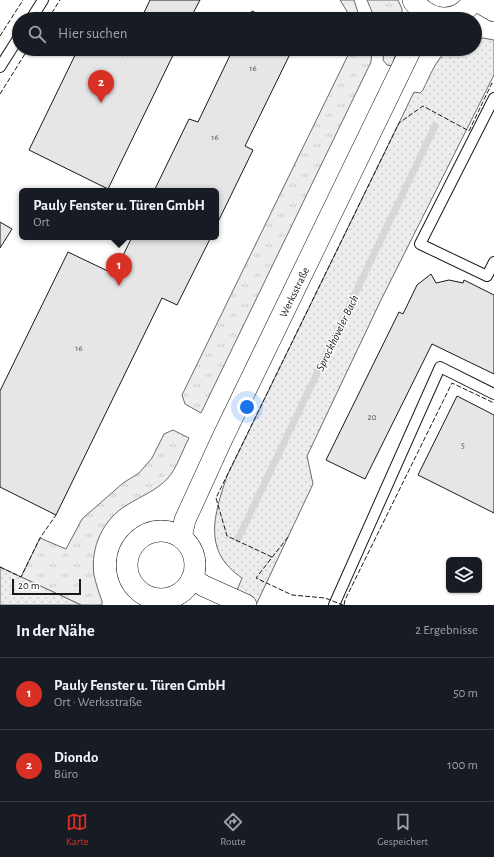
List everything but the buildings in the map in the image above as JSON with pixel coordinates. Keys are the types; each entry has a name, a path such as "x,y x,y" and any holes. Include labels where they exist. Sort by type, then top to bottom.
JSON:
{"street":[{"path":"413,0 423,12"},
{"path":"463,12 474,0 494,11"},
{"name":"Werksstraße","path":"181,537 185,520 222,439 408,56"},
{"path":"160,530 171,532 181,537 189,546 194,556 195,568 192,579 184,590 173,597 145,600 130,580 127,569 127,558 131,547 139,538 154,531 160,530"},
{"path":"192,579 246,605"}],"lane":[{"path":"35,12 43,0"},
{"path":"0,67 12,48"},
{"path":"494,98 420,244 487,276 494,262"},
{"path":"334,605 440,367 494,394"}],"green space":[{"path":"340,0 354,0 358,12 347,12"},
{"path":"367,0 398,0 402,9 402,12 372,12"},
{"path":"482,38 494,40 494,75 380,302 307,456 313,484 256,605 231,605 242,578 229,567 221,556 216,544 215,532 215,518 227,476 414,92 420,93 423,90 431,73 442,56 482,56"},
{"path":"348,56 371,56 371,62 201,413 185,404 182,395"},
{"path":"383,56 395,56 392,66 387,65 383,60"},
{"path":"173,430 189,438 171,474 163,483 119,511 111,518 100,535 96,545 93,565 94,575 102,605 81,605 21,577 40,538 66,549 82,519 123,483 139,473 152,458 164,434"},
{"path":"0,567 81,605 0,605"}],"waterway":[{"name":"Sprockhöveler Bach","path":"238,539 435,126"}],"fence":[{"path":"15,12 23,0"},
{"path":"52,12 60,0"},
{"path":"0,36 12,17"},
{"path":"0,94 24,56"},
{"path":"272,557 227,536 216,498 399,123 423,106 469,131 492,83 494,84"},
{"path":"344,605 345,600 452,383 494,403"},
{"path":"0,567 21,577 40,538 56,515"},
{"path":"288,537 256,578 292,595 325,598 343,605"}],"place":[{"name":"Diondo","path":"101,103"},
{"name":"Pauly Fenster u. Türen GmbH","path":"119,286"}]}
